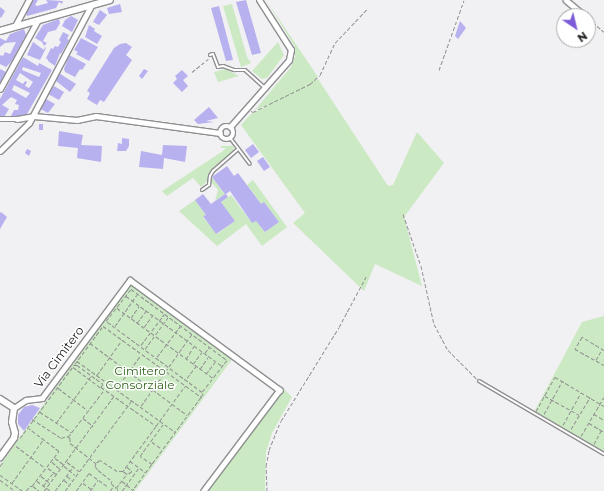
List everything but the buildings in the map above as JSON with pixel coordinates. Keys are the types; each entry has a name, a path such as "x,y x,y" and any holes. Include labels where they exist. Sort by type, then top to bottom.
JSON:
{"street":[{"path":"15,26 29,0"},
{"path":"0,31 110,0"},
{"path":"220,133 224,128 230,128 289,60 291,50 259,0"},
{"path":"566,0 576,8"},
{"path":"1,149 29,123 31,116 91,6"},
{"path":"0,89 38,20"},
{"path":"0,119 17,119 31,116 78,120 96,116 220,133"},
{"path":"220,133 223,139 231,139 234,133 230,128"},
{"name":"Via Cimitero","path":"14,408 26,400 42,398 130,280 280,390 204,491"},
{"path":"0,399 14,408 12,422 15,433 14,438 0,457"}],"lane":[{"path":"210,55 213,54 218,67 223,66 234,70 245,70 265,88"},
{"path":"231,139 250,164"},
{"path":"202,190 209,185 210,176 213,171 238,149"},
{"path":"479,382 604,454"}],"path":[{"path":"439,70 464,0"},
{"path":"247,108 253,112 310,84 320,75 335,43 366,9"},
{"path":"596,25 604,32"},
{"path":"192,72 207,60 210,55"},
{"path":"403,214 421,266 434,324 448,350 479,382"},
{"path":"267,491 266,466 269,450 281,421 339,327 366,277"},
{"path":"122,480 132,490 204,394 202,392 227,360 130,289 106,321 170,366 202,392"},
{"path":"114,327 138,294"},
{"path":"126,295 222,366"},
{"path":"130,318 140,305"},
{"path":"117,308 213,378"},
{"path":"137,323 146,310"},
{"path":"141,346 164,314"},
{"path":"144,328 153,315"},
{"path":"145,349 168,317"},
{"path":"104,389 68,437 61,438 33,420 103,326 201,397"},
{"path":"157,357 181,326"},
{"path":"140,406 192,334"},
{"path":"596,361 603,349 582,337 575,349 604,366"},
{"path":"97,374 122,340"},
{"path":"90,343 188,415"},
{"path":"186,359 195,346"},
{"path":"205,353 210,347"},
{"path":"193,364 202,351"},
{"path":"116,389 142,354"},
{"path":"200,368 209,356"},
{"path":"77,361 97,374 175,432"},
{"path":"206,374 216,361"},
{"path":"73,366 77,365 103,384 101,387"},
{"path":"73,366 156,426"},
{"path":"186,379 196,366"},
{"path":"56,423 91,376"},
{"path":"535,413 554,378 604,406"},
{"path":"542,417 562,382"},
{"path":"123,471 185,386"},
{"path":"57,388 88,411"},
{"path":"562,428 581,392"},
{"path":"544,395 580,415"},
{"path":"44,491 115,396"},
{"path":"580,437 604,397"},
{"path":"570,432 590,398"},
{"path":"65,491 132,400"},
{"path":"40,412 71,433"},
{"path":"594,414 604,420"},
{"path":"82,418 93,426"},
{"path":"589,423 604,432"},
{"path":"152,464 140,456 164,424"},
{"path":"26,491 30,486 32,486 59,451 28,428"},
{"path":"594,445 602,430"},
{"path":"68,437 70,438 70,443 96,463 95,466 112,481 118,489 117,491"},
{"path":"12,483 44,440"},
{"path":"151,441 162,450"},
{"path":"15,446 30,458 57,474"},
{"path":"54,457 76,476"},
{"path":"96,463 100,460 117,471 123,471 127,474"},
{"path":"51,461 61,469"},
{"path":"67,461 80,471"},
{"path":"130,461 146,472"},
{"path":"57,466 60,462"},
{"path":"55,491 74,466"},
{"path":"116,488 127,474 129,475 132,471 126,467"},
{"path":"122,491 139,468"},
{"path":"43,486 54,472"},
{"path":"76,491 89,473 107,486"},
{"path":"0,475 23,491"},
{"path":"40,476 50,483"},
{"path":"66,476 72,480"},
{"path":"0,480 15,491"},
{"path":"63,480 70,484"},
{"path":"91,490 98,480"},
{"path":"36,481 51,491"},
{"path":"82,483 94,491"},
{"path":"110,491 114,485"},
{"path":"32,486 39,491"}],"green space":[{"path":"266,0 318,77 314,81 318,79 388,186 393,185 417,132 444,163 404,217 422,286 375,264 364,291 293,223 305,213 241,125 251,114 272,103 255,110 291,67 295,57 295,47"},
{"path":"232,4 247,57 251,63 241,67 223,6"},
{"path":"278,42 284,55 267,78 262,79 252,71"},
{"path":"226,69 239,76 218,82 214,72"},
{"path":"221,146 233,146 234,150 212,169 207,181 201,187 193,178 167,196 162,191 226,148 221,148"},
{"path":"212,177 225,194 215,201 218,190 212,183"},
{"path":"253,180 287,227 262,246 246,224 217,246 179,211 195,200 206,215 203,217 217,234 235,221 221,202 231,195 252,223 256,221 265,232 279,222 264,202 261,204 247,185"},
{"name":"Cimitero Consorziale","path":"131,283 233,358 135,491 0,491 0,465"},
{"path":"604,316 604,454 533,414 582,322"},
{"path":"284,389 292,397 272,433 266,452 265,491 207,491"}]}
